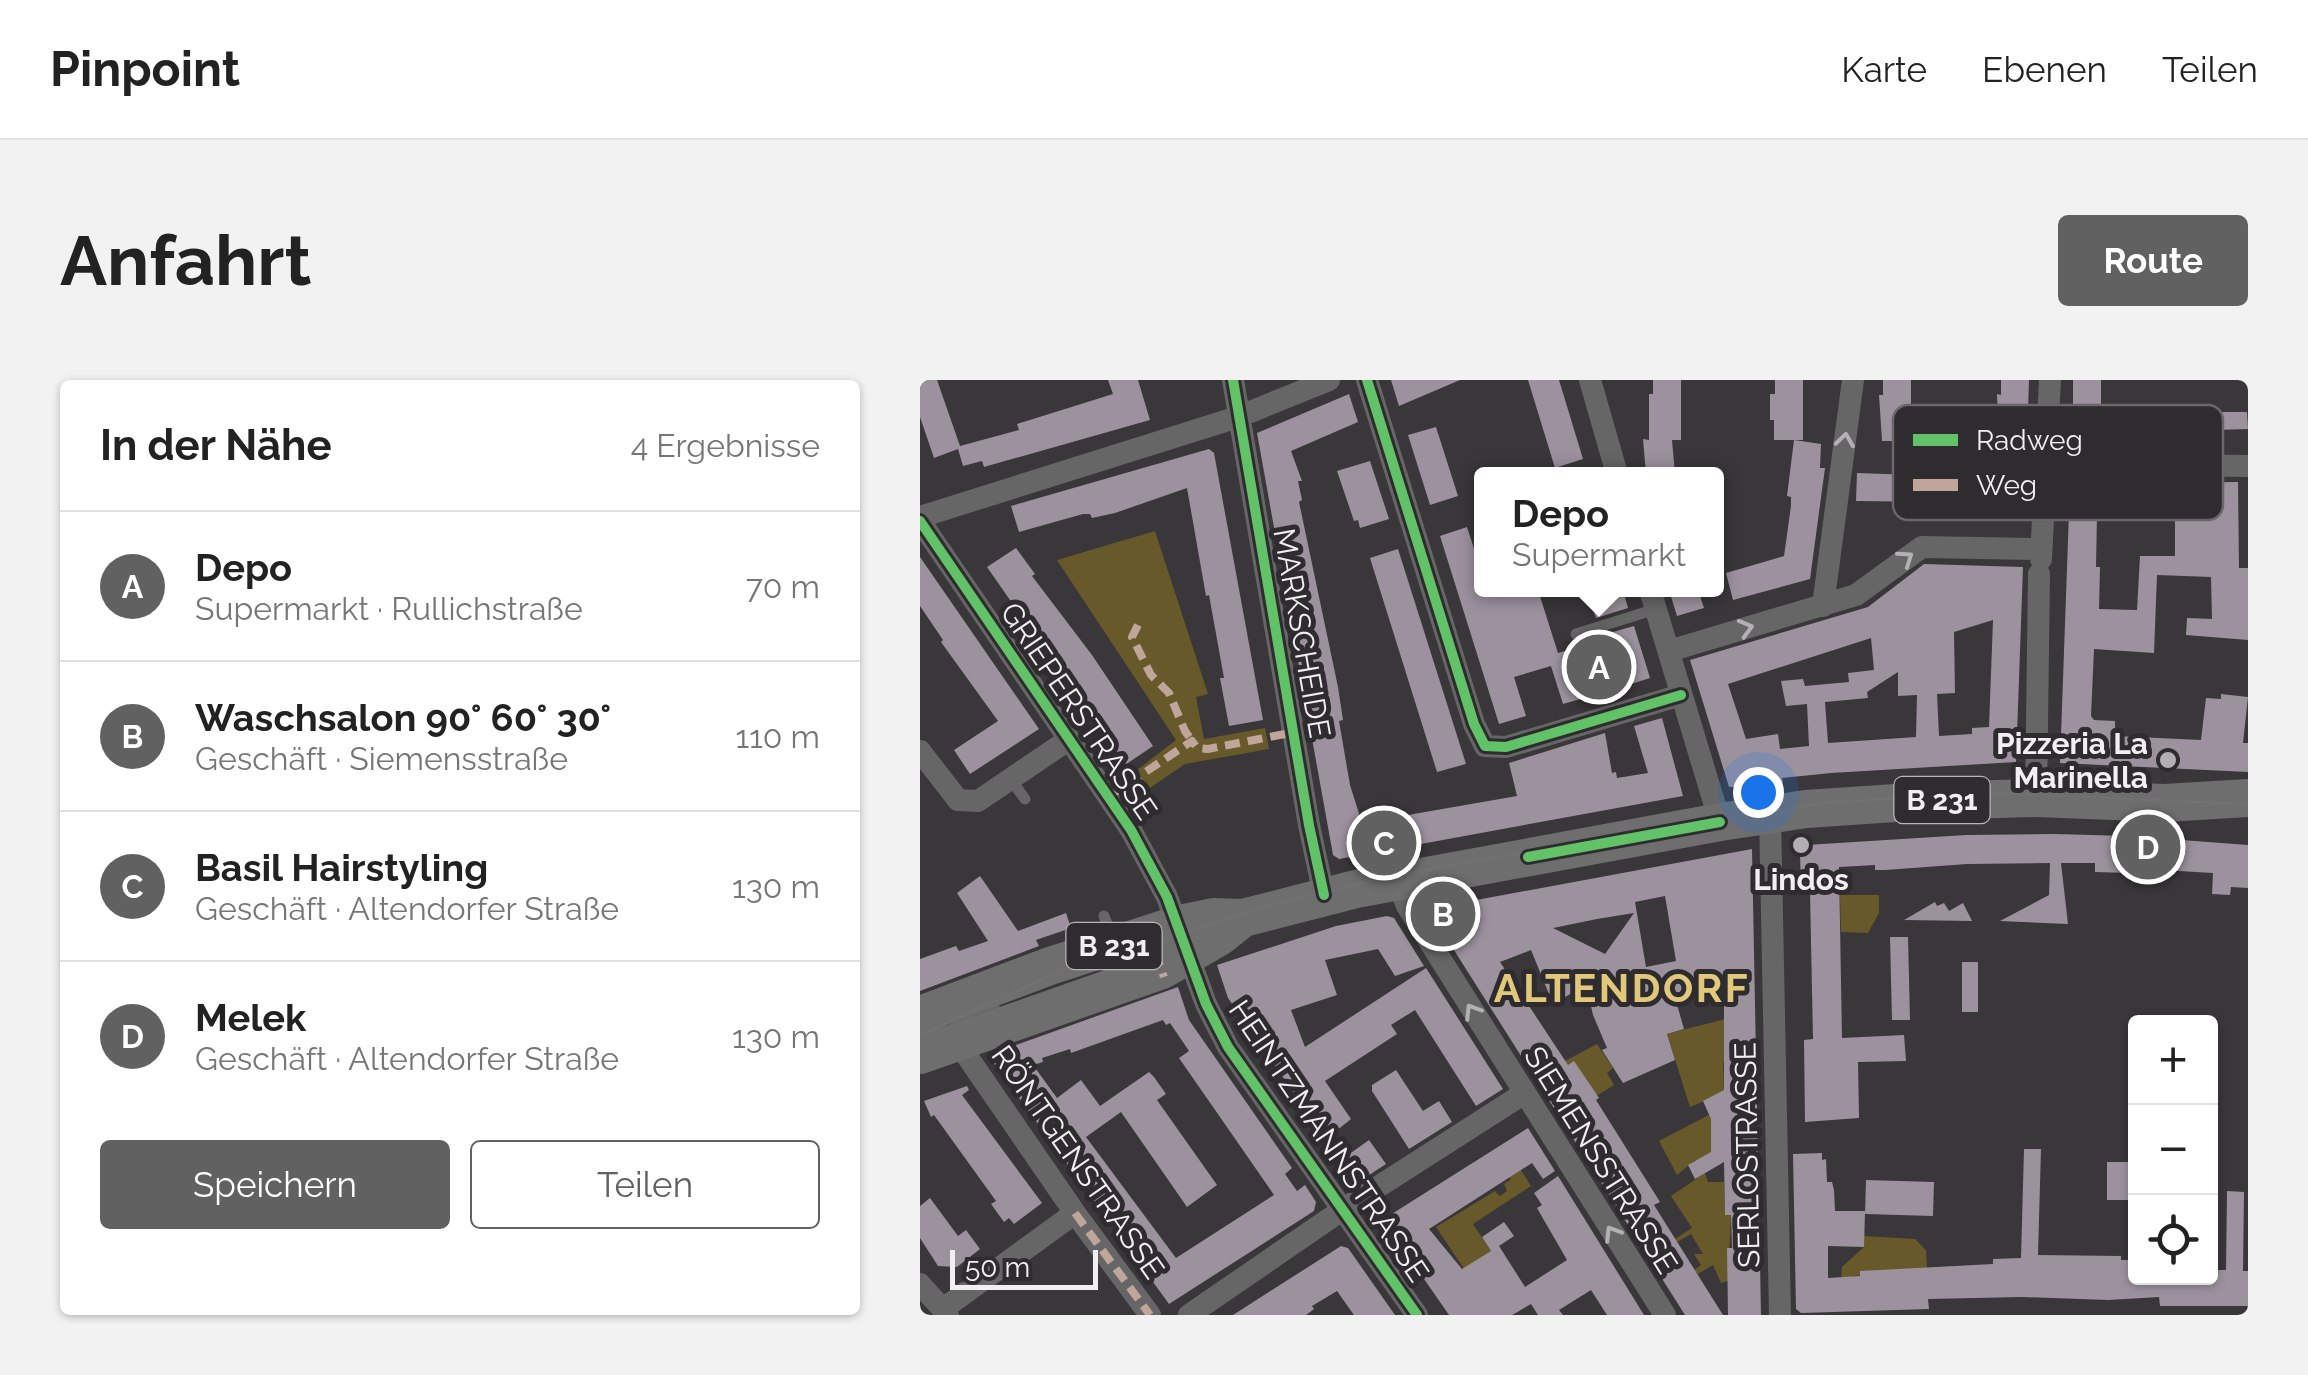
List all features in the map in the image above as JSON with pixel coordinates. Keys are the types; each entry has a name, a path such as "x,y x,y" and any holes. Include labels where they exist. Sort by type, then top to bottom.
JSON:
{"main road":[{"name":"B 231","path":"942,1029 1162,970 1184,939 1213,916 1243,918 1324,895 1398,880 1720,822 1863,804 2036,798 2165,803 2248,798"},
{"name":"B 231","path":"2165,803 2248,824"},
{"name":"B 231","path":"920,1055 942,1029 1110,931 1184,939"}],"street":[{"name":"MARKSCHEIDE","path":"1233,380 1324,895"},
{"path":"920,519 1238,417 1330,380"},
{"path":"1367,380 1474,724 1485,746 1506,747 1681,695"},
{"path":"1590,380 1615,467"},
{"path":"1823,606 1853,380"},
{"path":"2049,405 2050,380"},
{"path":"2223,466 2248,466"},
{"name":"GRIEPERSTRASSE","path":"920,519 1131,830 1184,939"},
{"path":"2036,798 2043,520"},
{"path":"1669,650 1856,595 1922,547 2040,561"},
{"path":"1653,599 1720,822"},
{"path":"920,751 958,800 978,801 1068,740"},
{"name":"SERLOSTRASSE","path":"1770,814 1780,1315"},
{"name":"SIEMENSSTRASSE","path":"1398,880 1407,906 1665,1315"},
{"name":"HEINTZMANNSTRASSE","path":"1184,939 1206,1004 1228,1047 1417,1315"},
{"name":"RÖNTGENSTRASSE","path":"942,1029 1150,1315"},
{"path":"1189,1315 1342,1210 1523,1094"},
{"path":"920,1284 946,1312 1075,1213"}],"lane":[{"path":"1576,634 1653,599"},
{"path":"1011,780 1025,800"},
{"path":"2165,803 2248,809"},
{"path":"1027,990 1184,939"},
{"path":"942,1029 1008,999"}],"shaded area":[{"path":"1155,531 1208,694 1196,697 1204,739 1265,728 1269,749 1185,764 1144,792 1132,774 1176,740 1057,560"},
{"path":"1840,895 1879,895 1879,913 1868,933 1841,932"},
{"path":"1725,1019 1724,1093 1690,1107 1667,1034"},
{"path":"1597,1044 1613,1068 1607,1073 1614,1085 1595,1097 1563,1062"},
{"path":"1722,1108 1721,1153 1694,1161 1677,1175 1659,1141"},
{"path":"1513,1158 1531,1186 1473,1224 1491,1251 1484,1256 1519,1311 1491,1315 1436,1227 1495,1191 1500,1196 1507,1191 1504,1184 1511,1179 1501,1164"},
{"path":"1705,1173 1708,1182 1724,1182 1725,1214 1731,1215 1728,1281 1721,1283 1713,1265 1698,1274 1694,1270 1701,1265 1694,1254 1703,1254 1691,1234 1677,1242 1675,1239 1692,1228 1671,1196"},
{"path":"1864,1236 1915,1239 1926,1250 1927,1269 1853,1276 1853,1282 1841,1282 1842,1267 1864,1247"}],"building":[{"path":"920,380 937,380 960,446 1019,430 1017,424 1113,394 1108,380 1138,380 1150,420 984,467 982,461 963,466 958,449 934,458 920,417"},
{"path":"1391,380 1460,380 1399,406"},
{"path":"1528,380 1559,380 1583,459 1555,467"},
{"path":"1653,380 1681,380 1681,440 1672,440 1674,467 1645,467 1643,439 1649,440 1649,394 1653,394"},
{"path":"1775,380 1803,380 1803,440 1774,440 1770,394 1775,394"},
{"path":"1883,380 1911,380 1911,405 1893,405 1893,441 1882,441 1879,395 1883,395"},
{"path":"2001,380 2029,380 2028,405 1997,405 1997,394 2001,395"},
{"path":"2073,380 2101,380 2101,405 2073,405"},
{"path":"1349,394 1358,422 1291,451 1302,481 1298,481 1302,500 1299,502 1338,687 1343,720 1339,721 1350,785 1362,823 1517,796 1509,763 1605,733 1612,773 1616,772 1617,778 1648,773 1634,726 1662,718 1683,796 1339,859 1333,855 1257,433"},
{"path":"2223,412 2247,412 2248,429 2223,430"},
{"path":"1436,427 1458,496 1430,505 1408,435"},
{"path":"1794,440 1821,444 1820,468 1825,468 1810,579 1733,600 1726,573 1784,556"},
{"path":"1209,449 1214,453 1263,720 1229,726 1220,678 1224,678 1187,488 1115,513 1092,518 1083,514 1019,532 1011,506"},
{"path":"1370,461 1389,519 1360,528 1337,471"},
{"path":"1857,473 1893,474 1893,501 1856,501"},
{"path":"2223,482 2238,482 2239,568 2248,568 2248,640 2186,635 2187,618 2212,619 2211,577 2157,575 2154,653 2094,649 2091,716 2094,720 2115,721 2115,736 2201,740 2206,698 2221,699 2221,694 2248,697 2243,743 2248,743 2248,772 2060,763 2069,520 2097,520 2099,609 2137,610 2140,556 2175,556 2175,520 2223,520"},
{"path":"1467,527 1474,548 1474,597 1540,597 1558,653 1588,644 1598,694 1563,704 1551,666 1514,677 1526,716 1499,724 1440,536"},
{"path":"1016,548 1153,746 1125,765 987,567"},
{"path":"1398,549 1466,764 1437,772 1370,558"},
{"path":"920,557 1039,729 970,774 954,750 998,721 920,606"},
{"path":"1924,564 2023,567 2016,762 1831,773 1782,778 1783,783 1729,787 1690,660 1868,607","holes":["1993,620 1989,727 1972,728 1972,734 1939,736 1937,694 1955,693 1954,632","1871,638 1874,670 1848,673 1849,682 1805,686 1803,679 1781,681 1786,706 1807,704 1809,746 1780,749 1778,734 1746,739 1728,684","1898,672 1898,696 1917,695 1916,737 1828,743 1825,702 1868,698 1867,692"]},
{"path":"1589,597 1625,597 1628,608 1596,618"},
{"path":"1671,597 1700,597 1704,608 1677,616"},
{"path":"1634,626 1650,678 1622,687 1606,634"},
{"path":"2054,834 2248,845 2248,888 2231,887 2230,895 2212,894 2213,873 2095,872 2095,863 2061,863 2068,924 2000,921 2049,895 2050,863 1885,870 1875,870 1875,865 1839,867 1842,1038 1904,1035 1906,1061 1858,1062 1859,1118 1805,1122 1804,1040 1813,1039 1810,893 1801,893 1800,852 1806,852 1806,845"},
{"path":"1752,849 1761,1315 1728,1315 1727,1248 1732,1248 1731,1215 1725,1215 1724,1162 1695,1179 1688,1165 1711,1152 1711,1119 1703,1101 1724,1090 1724,975 1674,994 1684,1029 1667,1034 1675,1060 1623,1083 1602,1050 1607,1048 1589,997 1575,1006 1572,993 1553,1004 1531,950 1500,962 1568,1065 1574,1061 1599,1098 1596,1100 1660,1202 1654,1205 1723,1315 1685,1315 1428,909","holes":["1665,896 1676,961 1646,967 1635,902","1634,913 1605,954 1553,928 1597,919"]},
{"path":"980,876 1018,931 1066,913 1071,928 1036,940 1039,946 920,991 920,959 956,946 959,951 988,941 957,893"},
{"path":"1935,902 1937,906 1944,903 1949,911 1963,903 1972,921 1904,920"},
{"path":"1394,918 1424,966 1395,976 1378,949 1325,960 1337,995 1291,1010 1305,1047 1426,968 1503,1089 1476,1106 1415,1010 1391,1025 1397,1034 1325,1081 1351,1119 1326,1139 1228,998 1217,965 1336,926"},
{"path":"1890,937 1908,937 1910,1020 1892,1020"},
{"path":"1962,962 1978,962 1978,1012 1962,1012"},
{"path":"1178,987 1189,1020 1292,1168 1285,1174 1297,1191 1305,1185 1316,1202 1314,1211 1169,1304 988,1055","holes":["1163,1020 1166,1025 1170,1023 1189,1051 1179,1058 1274,1195 1176,1258 1086,1137 1121,1112 1187,1207 1217,1185 1157,1100 1166,1094 1154,1077 1149,1072 1100,1106 1081,1080 1057,1098 1033,1065 1043,1062 1042,1058 1070,1049 1071,1053"]},
{"path":"1396,1070 1423,1111 1439,1101 1452,1122 1409,1149 1372,1091 1372,1085"},
{"path":"967,1086 969,1090 962,1095 1042,1203 1014,1224 1009,1218 1004,1222 991,1204 996,1201 934,1115 931,1117 924,1101"},
{"path":"1528,1128 1555,1171 1543,1179 1532,1163 1429,1229 1462,1269 1491,1251 1482,1237 1504,1222 1514,1236 1499,1246 1525,1287 1567,1260 1537,1208 1542,1205 1534,1193 1558,1176 1644,1315 1607,1315 1591,1290 1559,1310 1563,1315 1538,1315 1531,1304 1512,1315 1449,1315 1386,1224 1387,1217"},
{"path":"1369,1140 1386,1164 1360,1181 1354,1179 1341,1160"},
{"path":"2024,1149 2041,1149 2038,1255 2121,1256 2121,1260 2128,1260 2128,1285 2218,1285 2218,1270 2226,1270 2227,1191 2244,1192 2243,1271 2248,1271 2248,1306 2160,1306 2159,1297 2022,1297 1928,1299 1929,1309 1801,1313 1796,1309 1793,1154 1822,1153 1827,1182 1832,1182 1834,1190 1835,1211 1865,1211 1864,1247 1828,1246 1828,1278 1860,1276 1860,1271 1993,1264 1993,1259 2021,1258"},
{"path":"2107,1162 2128,1162 2128,1200 2107,1200"},
{"path":"1866,1180 1934,1182 1933,1216 1865,1214"},
{"path":"930,1198 958,1236 966,1230 980,1249 957,1267 938,1266 920,1238 920,1206"},
{"path":"1341,1246 1348,1248 1395,1315 1354,1315 1337,1291 1312,1306 1314,1309 1306,1315 1233,1315"}],"tram line":[{"path":"920,1035 1063,970 1278,903 1397,875 1685,823 1832,802 1996,793 2248,804"}],"marked path":[{"path":"1138,625 1132,637 1151,675 1169,693 1192,741"},
{"path":"1108,797 1192,741 1197,748 1208,749 1295,732"},
{"path":"1147,930 1164,977"},
{"path":"1075,1213 1150,1315"}],"cycle path":[{"path":"1233,380 1324,895"},
{"path":"1367,380 1474,724 1485,746 1506,747 1681,695"},
{"path":"920,521 1131,830 1167,897 1206,1004 1228,1047 1417,1315"},
{"path":"1528,857 1720,822"}],"place":[{"name":"Depo","path":"1599,667"},
{"name":"Pizzeria La Marinella","path":"2168,760"},
{"name":"Basil Hairstyling","path":"1384,843"},
{"name":"Lindos","path":"1801,845"},
{"name":"Melek","path":"2148,847"},
{"name":"Waschsalon 90° 60° 30°","path":"1443,914"}],"district":[{"name":"ALTENDORF","path":"1622,987"}]}
